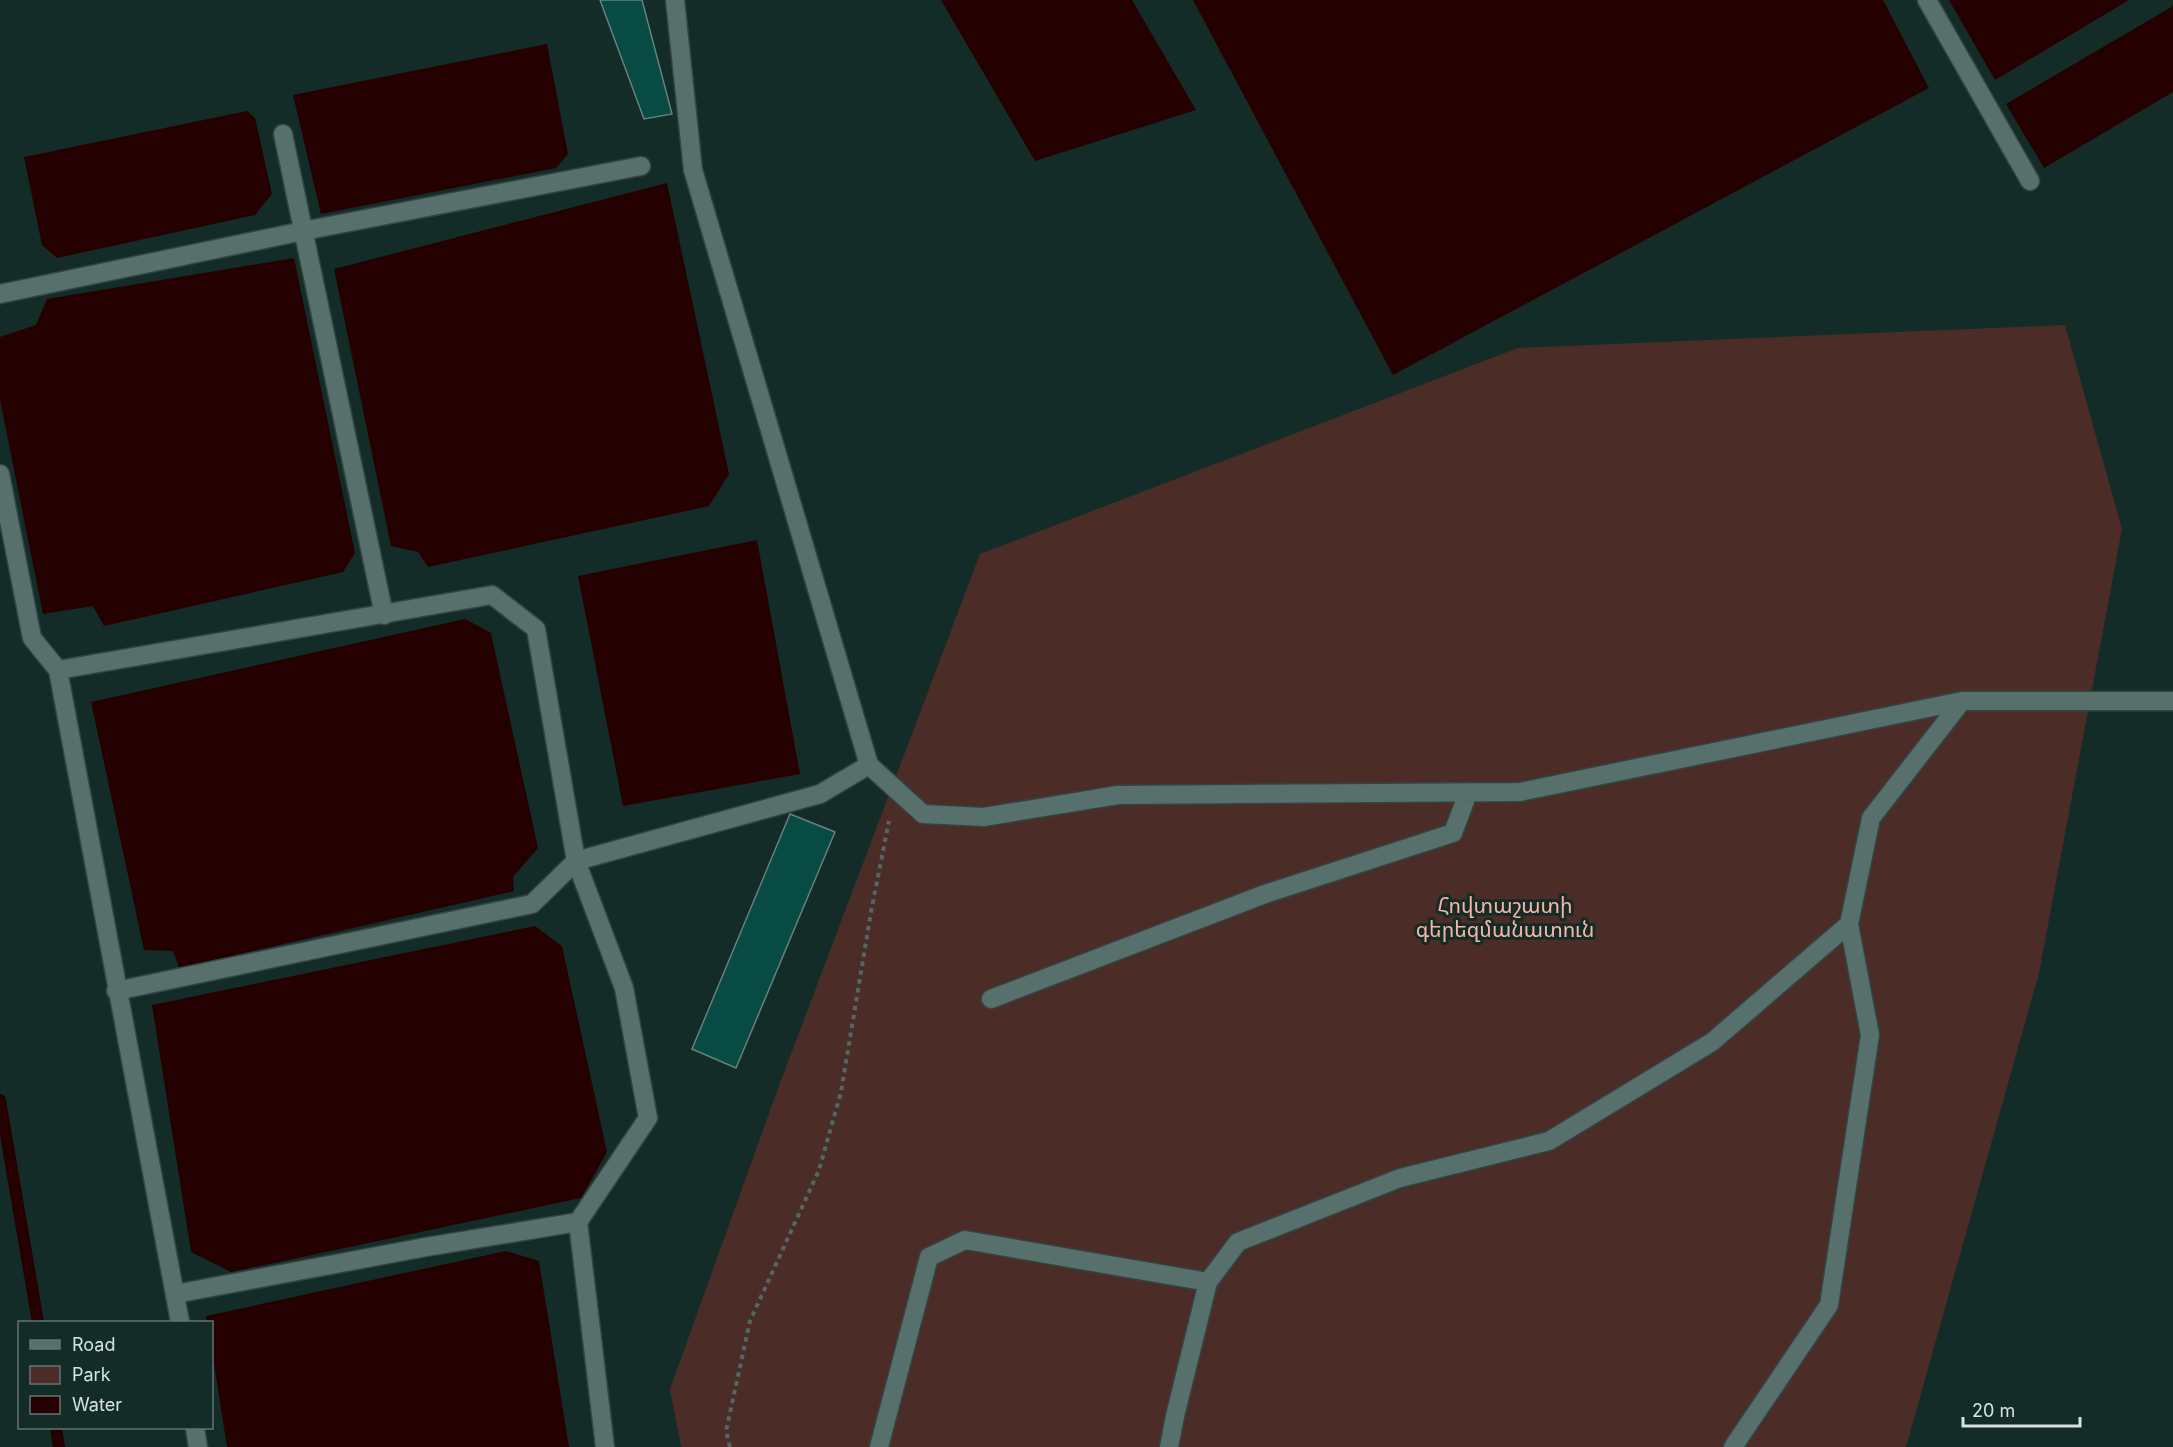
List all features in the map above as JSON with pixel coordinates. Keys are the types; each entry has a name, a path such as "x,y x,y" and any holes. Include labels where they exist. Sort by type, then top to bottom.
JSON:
{"lane":[{"path":"675,0 693,170 869,765 923,814 984,817 1118,795 1520,792 1962,701 2173,700"},
{"path":"1927,0 2030,181"},
{"path":"283,134 384,615"},
{"path":"0,294 303,231 641,166"},
{"path":"0,474 32,638 58,670 116,991 180,1321"},
{"path":"58,670 492,595 536,629 576,861 624,988 648,1118 578,1222 605,1447"},
{"path":"1733,1447 1829,1305 1870,1035 1850,924 1871,818 1962,701"},
{"path":"116,991 532,904 576,861 820,794 869,765"},
{"path":"991,999 1265,894 1453,833 1468,793"},
{"path":"1169,1447 1208,1282 1238,1242 1400,1178 1549,1141 1712,1042 1850,924"},
{"path":"175,1294 426,1247 578,1222"},
{"path":"879,1447 929,1257 964,1240 1208,1282"},
{"path":"195,1429 198,1447"}],"path":[{"path":"730,1447 726,1431 750,1321 819,1170 841,1092 871,912 895,788"}],"green space":[{"name":"Հովտաշատի գերեզմանատուն","path":"2065,325 2122,529 2039,973 1906,1447 681,1447 670,1389 780,1083 980,554 1518,348"}],"water":[{"path":"941,0 1132,0 1196,110 1035,161"},
{"path":"1193,0 1883,0 1929,88 1393,375"},
{"path":"1949,0 2129,0 1995,80"},
{"path":"2173,6 2173,92 2044,168 2006,104"},
{"path":"547,44 568,154 556,168 321,214 293,95"},
{"path":"247,111 255,118 272,194 255,215 57,258 42,245 24,157"},
{"path":"667,183 729,474 709,506 428,567 418,552 391,546 334,269"},
{"path":"294,258 355,553 343,572 104,626 93,606 43,614 0,400 0,337 36,325 47,299"},
{"path":"757,540 800,774 623,806 578,576"},
{"path":"465,619 491,633 538,848 513,877 514,891 179,968 173,951 144,950 91,702"},
{"path":"535,926 562,946 607,1152 581,1198 231,1272 191,1252 152,1005"},
{"path":"506,1251 539,1261 569,1447 227,1447 213,1357 213,1321 207,1321 206,1316"}],"building":[{"path":"600,0 642,0 672,114 644,119"},
{"path":"790,814 835,832 736,1068 692,1049"}],"waterway":[{"path":"0,1100 38,1321"},
{"path":"56,1429 59,1447"}]}
